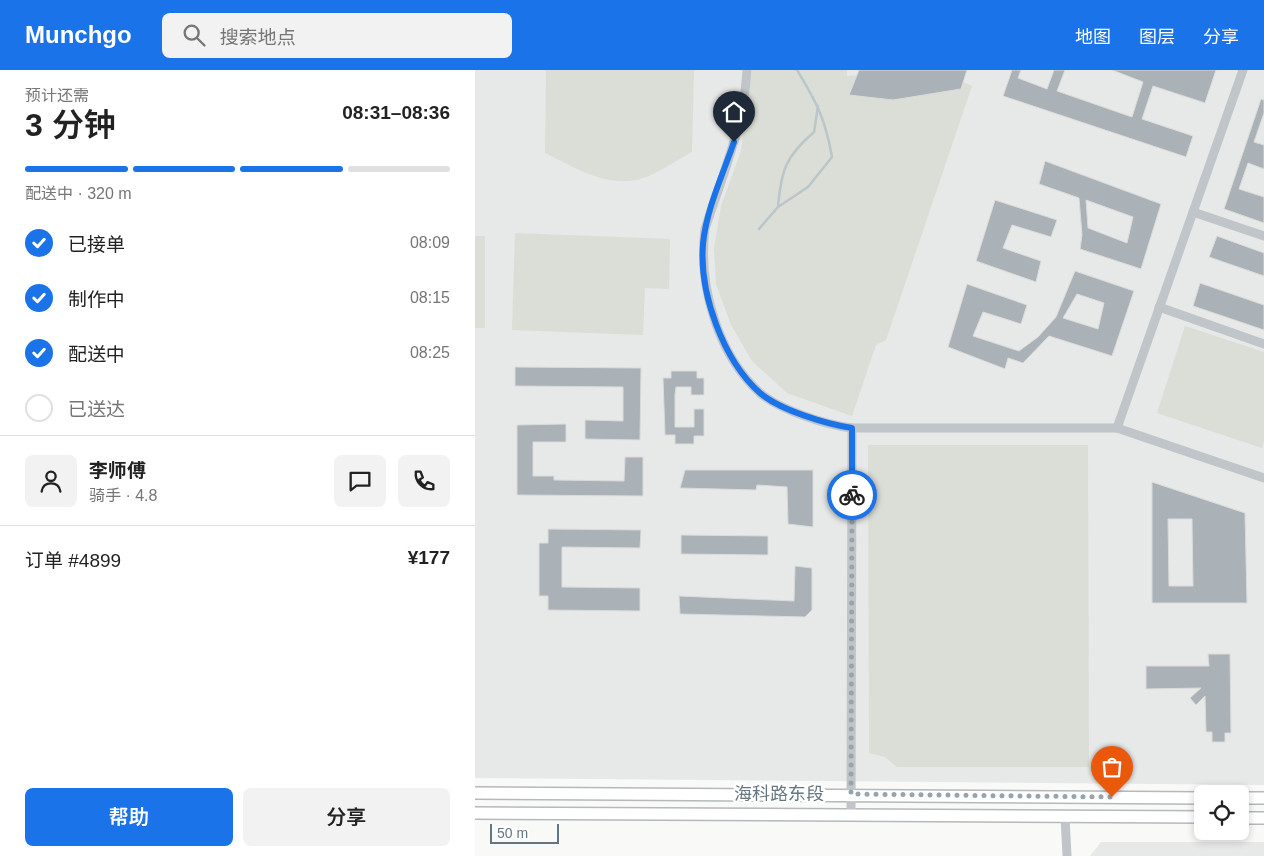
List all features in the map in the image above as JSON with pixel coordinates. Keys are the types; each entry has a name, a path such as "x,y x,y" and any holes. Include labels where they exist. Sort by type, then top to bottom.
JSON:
{"main road":[{"name":"海科路东段","path":"475,792 1194,798"},
{"path":"1249,798 1264,798"},
{"name":"海科路东段","path":"475,813 1194,818"},
{"path":"1249,818 1264,818"}],"street":[{"path":"747,70 746,90 739,125 705,229 703,246 704,275 711,311 738,368 761,394 798,413 821,422 852,428 1117,428 1264,478"},
{"path":"1117,428 1243,70"},
{"path":"1193,212 1264,236"},
{"path":"1159,307 1264,344"},
{"path":"851,816 852,428"},
{"path":"1065,817 1067,856"}],"shaded area":[{"path":"475,70 1264,70 1264,785 475,778"},
{"path":"546,70 694,70 692,152 653,174 627,181 615,181 591,175 545,153"},
{"path":"752,70 847,70 847,76 857,75 850,95 893,100 961,89 963,82 972,86 886,340 876,345 852,416 787,393 752,361 731,325 716,284 714,248 721,206 741,151"},
{"path":"515,233 670,239 669,289 645,288 643,335 512,330"},
{"path":"475,236 485,236 485,328 475,328"},
{"path":"1185,326 1264,352 1264,441 1262,448 1157,413"},
{"path":"868,445 1088,445 1089,767 897,767 885,757 869,753"},
{"path":"1101,842 1264,842 1264,856 1090,856"}],"building":[{"path":"859,70 967,70 961,89 893,100 849,95"},
{"path":"1012,70 1021,70 1018,78 1047,89 1054,70 1065,70 1057,91 1132,117 1143,82 1112,70 1216,70 1205,103 1153,86 1142,119 1193,136 1186,157 1003,96"},
{"path":"1261,99 1264,100 1264,113 1254,142 1264,145 1264,169 1248,163 1239,189 1264,197 1264,223 1224,209"},
{"path":"1045,161 1161,204 1141,269 1080,249 1082,235 1079,198 1039,184","holes":["1086,200 1133,217 1127,243 1088,228"]},
{"path":"995,200 1057,220 1051,237 1012,225 1003,248 1041,261 1036,282 976,261"},
{"path":"1217,236 1264,253 1264,276 1209,257"},
{"path":"1075,271 1134,291 1112,356 1049,336 1023,363 1008,358 1005,369 948,347 967,284 1027,305 1021,324 983,312 973,336 1019,351 1038,337 1056,317","holes":["1077,294 1104,303 1098,329 1063,318"]},
{"path":"1200,283 1264,305 1264,330 1193,306"},
{"path":"515,367 641,368 640,440 585,439 585,420 623,421 623,387 515,386"},
{"path":"671,371 697,371 697,378 704,378 704,395 691,395 691,387 676,387 675,427 694,427 694,409 704,409 704,436 694,436 694,444 675,444 675,435 665,435 663,378 671,378"},
{"path":"566,424 566,442 533,442 533,476 554,476 554,480 624,481 625,457 643,457 643,496 517,495 517,425"},
{"path":"685,470 813,470 813,527 788,524 787,487 757,485 756,490 680,488"},
{"path":"1152,482 1245,513 1247,603 1152,603","holes":["1168,519 1192,519 1193,586 1169,586"]},
{"path":"548,529 641,530 640,548 562,547 562,587 640,588 640,611 548,610 548,596 539,596 539,543 548,543"},
{"path":"681,535 768,536 768,555 681,554"},
{"path":"795,566 812,568 812,610 805,617 680,614 679,596 794,601"},
{"path":"1208,654 1230,654 1231,733 1225,733 1225,742 1212,742 1212,732 1206,732 1205,696 1196,705 1190,698 1201,688 1146,689 1146,666 1209,666"}],"waterway":[{"path":"759,229 778,207 808,187 832,157 819,111 797,70"},
{"path":"778,207 783,173 797,149 814,132 818,106"}],"way so far":[{"path":"852,495 851,794 1112,797"}],"route":[{"path":"734,142 705,229 703,246 704,275 711,311 738,368 761,394 798,413 829,425 852,428 852,495"}]}
